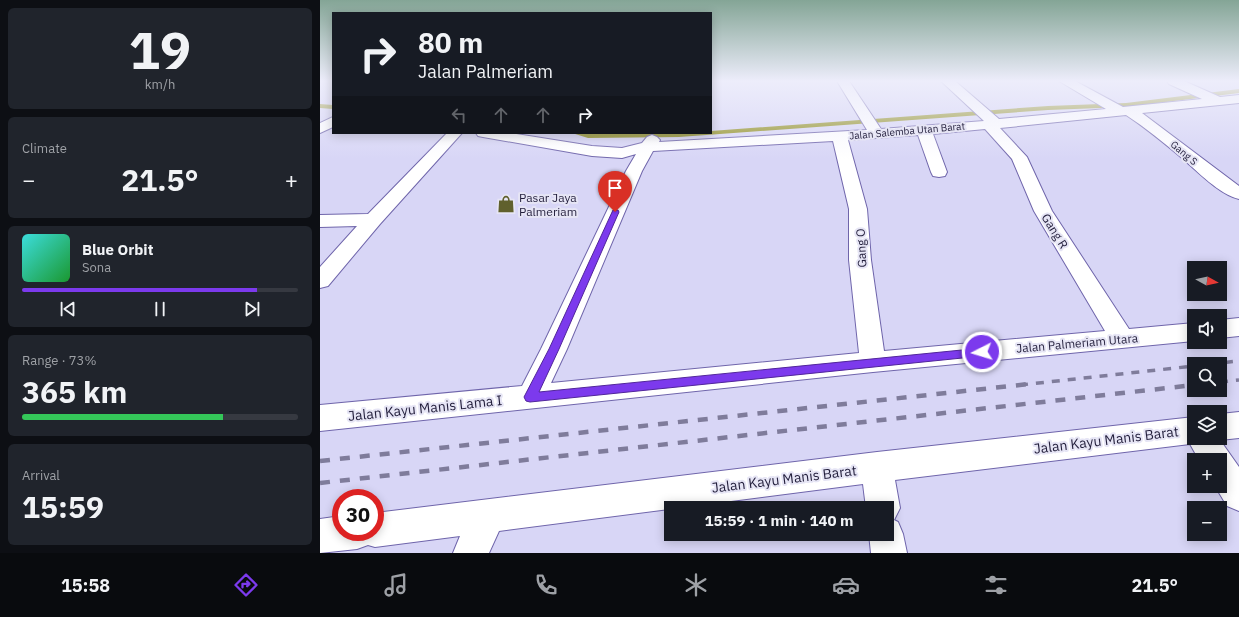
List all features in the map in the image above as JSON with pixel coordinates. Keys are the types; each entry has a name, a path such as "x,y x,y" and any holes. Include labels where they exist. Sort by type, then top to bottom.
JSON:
{"street":[{"path":"860,107 872,125"},
{"name":"Gang R","path":"974,107 987,119 1019,157 1043,211 1122,338"},
{"name":"Gang S","path":"1115,107 1157,130 1215,178 1239,194"},
{"name":"Jalan Salemba Utan Barat","path":"489,134 592,151 622,153 651,141 840,137 872,125 924,130 987,119 1168,107"},
{"path":"320,118 332,120"},
{"path":"320,129 332,121"},
{"path":"924,130 939,172"},
{"path":"320,281 373,220 454,134"},
{"name":"Gang O","path":"840,137 858,215 860,260 873,362"},
{"path":"530,397 554,349 634,171 651,141"},
{"path":"320,222 373,220"},
{"path":"1227,328 1239,327"},
{"name":"Jalan Palmeriam Utara","path":"530,397 873,362 1187,333"},
{"name":"Jalan Kayu Manis Lama I","path":"320,418 530,397"},
{"path":"1227,426 1239,425"},
{"name":"Jalan Kayu Manis Barat","path":"384,529 877,467 1187,431"},
{"path":"877,467 882,501"},
{"path":"1227,477 1239,495"},
{"path":"471,553 488,517"},
{"path":"320,536 332,535"},
{"path":"887,541 889,553"}],"waterway":[{"path":"712,133 1079,107"},
{"path":"579,134 588,136 693,134"}],"railway":[{"path":"1227,362 1239,361"},
{"path":"1020,385 1187,367"},
{"path":"1227,381 1239,380"},
{"path":"320,461 1029,384"},
{"path":"320,483 1187,386"}],"place":[{"name":"Pasar Jaya Palmeriam","path":"506,204"}],"route":[{"path":"615,212 554,349 530,397 982,352"}]}
